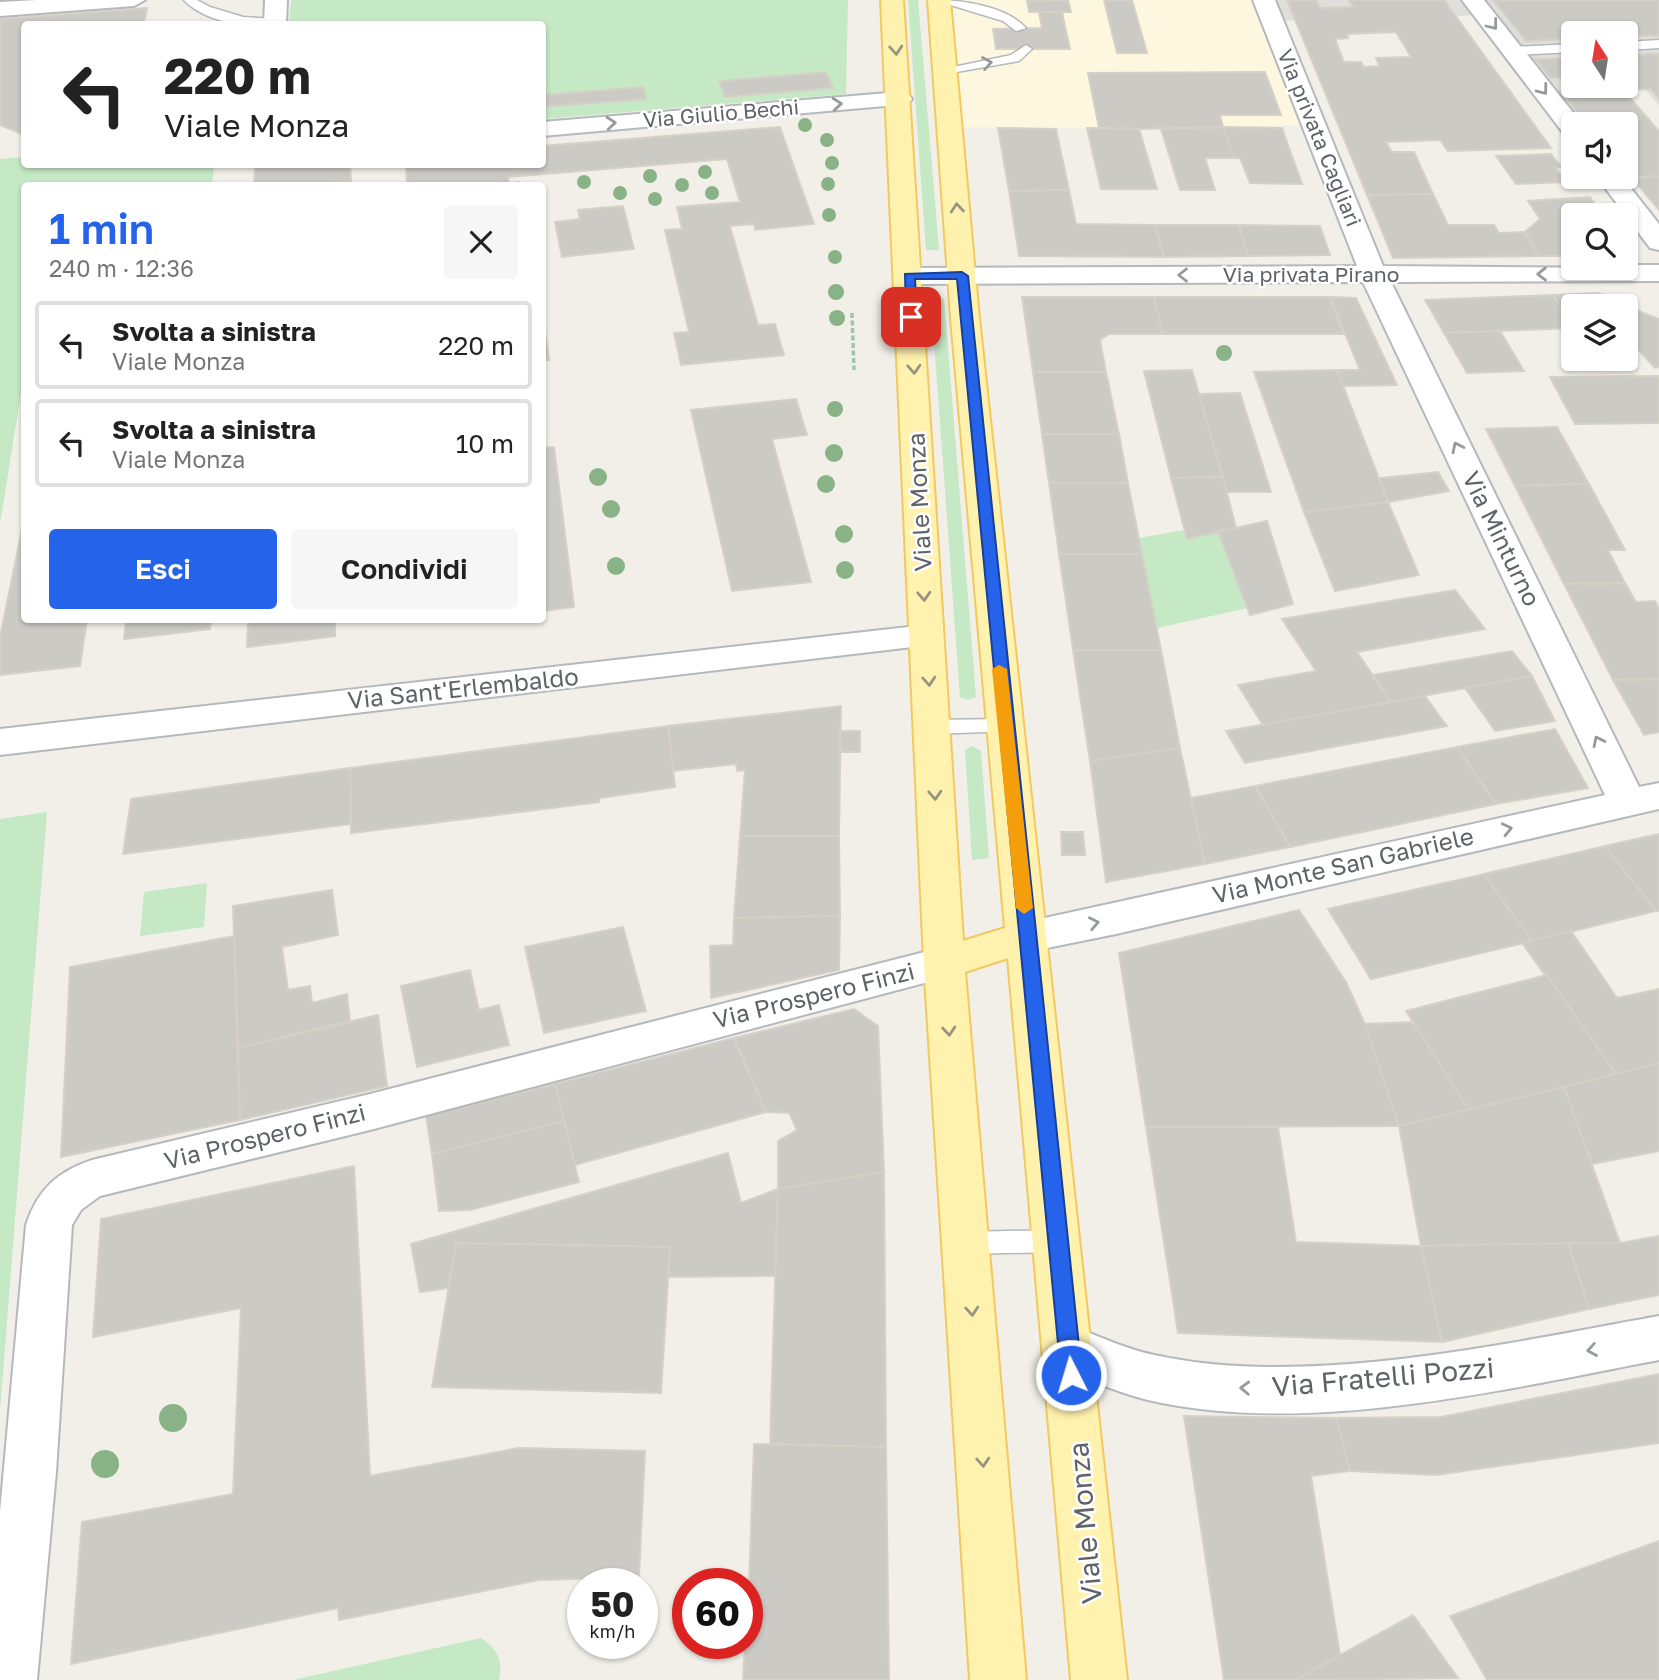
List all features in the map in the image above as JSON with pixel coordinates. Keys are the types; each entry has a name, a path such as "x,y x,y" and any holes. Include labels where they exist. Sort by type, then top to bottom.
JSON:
{"main road":[{"name":"Viale Monza","path":"892,0 900,99 944,963 998,1680"},
{"name":"Viale Monza","path":"939,0 962,276 1069,1347 1099,1680"},
{"path":"944,963 1027,936"}],"street":[{"path":"0,9 134,0"},
{"path":"275,21 276,0"},
{"name":"Via privata Cagliari","path":"1264,0 1374,276"},
{"path":"1473,0 1561,113"},
{"name":"Via Giulio Bechi","path":"546,129 900,99"},
{"path":"1618,189 1659,242"},
{"name":"Via privata Pirano","path":"962,276 1659,273"},
{"path":"909,276 962,276"},
{"name":"Via Minturno","path":"1374,276 1643,799"},
{"name":"Via Sant'Erlembaldo","path":"0,742 926,636"},
{"name":"Via Monte San Gabriele","path":"1027,936 1115,919 1643,799"},
{"name":"Via Prospero Finzi","path":"9,1680 30,1472 49,1225 54,1210 74,1187 92,1179 370,1112 944,963"},
{"name":"Via Fratelli Pozzi","path":"1069,1347 1115,1368 1151,1378 1232,1387 1299,1389 1445,1376 1659,1338"}],"lane":[{"path":"190,0 198,6 241,21"},
{"path":"939,0 1007,18 1020,28"},
{"path":"1638,45 1659,44"},
{"path":"945,70 1015,58 1026,49"},
{"path":"1513,51 1561,49"},
{"path":"932,727 1005,726"},
{"path":"967,1243 1058,1241"}],"path":[{"path":"852,313 854,370"}],"shaded area":[{"path":"939,0 1264,0 1314,125 1139,129 950,127"},
{"path":"1264,0 1659,0 1659,105 1643,87 1638,87 1638,21 1561,21 1561,91 1545,92 1485,15 1273,21"}],"green space":[{"path":"291,0 848,0 846,94 546,119 546,21 289,21"},
{"path":"908,0 918,0 939,250 926,250"},
{"path":"21,157 21,168 214,168 212,182 21,182 21,393 0,524 0,159"},
{"path":"938,296 944,299 976,697 968,700 960,697 931,299"},
{"path":"1184,530 1187,539 1218,532 1248,608 1157,628 1139,538"},
{"path":"972,746 981,751 989,858 972,860 965,750"},
{"path":"47,812 0,1411 0,819"},
{"path":"207,883 204,927 140,936 144,892"},
{"path":"481,1638 498,1656 499,1680 293,1680"}],"building":[{"path":"1068,0 1071,12 1029,12 1027,1"},
{"path":"1104,0 1132,0 1147,53 1117,53"},
{"path":"1287,0 1316,0 1320,8 1353,7 1349,0 1444,0 1551,148 1448,151 1440,140 1386,142 1392,152 1414,152 1433,194 1367,195","holes":["1396,32 1411,57 1376,58 1379,66 1364,67 1361,62 1344,62 1335,39 1348,38 1347,34"]},
{"path":"1493,0 1659,0 1659,36 1638,35 1638,21 1561,21 1561,40 1526,41"},
{"path":"147,8 145,21 21,21 21,134 0,125 0,19"},
{"path":"1039,12 1062,12 1070,49 996,49 993,29 1042,28"},
{"path":"1659,54 1659,99 1651,89 1638,89 1638,55"},
{"path":"1561,58 1561,78 1551,78 1535,59"},
{"path":"826,72 833,88 725,97 719,81"},
{"path":"1265,72 1281,115 1220,115 1223,127 1139,129 1099,128 1088,73"},
{"path":"643,87 646,99 546,107 546,95"},
{"path":"1565,98 1630,98 1659,131 1659,176 1638,178 1638,112 1577,112"},
{"path":"780,127 814,224 755,230 754,224 730,226 758,325 775,324 784,355 681,365 674,333 689,332 665,230 682,229 677,207 740,202 727,159 508,177 509,182 407,182 406,168 546,168 546,146"},
{"path":"1223,127 1282,128 1302,184 1250,183 1240,158 1234,158"},
{"path":"1223,127 1234,158 1205,158 1215,190 1180,190 1161,129"},
{"path":"998,128 1056,129 1069,190 1009,191"},
{"path":"1087,128 1139,129 1157,189 1101,189"},
{"path":"1551,154 1561,167 1555,168 1561,176 1561,182 1516,184 1496,156"},
{"path":"255,168 350,168 351,181 254,182"},
{"path":"1659,176 1659,210 1638,185 1638,178"},
{"path":"1069,190 1076,224 1155,225 1164,257 1019,256 1009,191"},
{"path":"1433,194 1448,225 1494,225 1499,233 1525,232 1538,256 1393,258 1367,195"},
{"path":"1590,197 1594,203 1561,203 1561,256 1538,256 1525,232 1540,219 1528,201"},
{"path":"623,206 634,249 562,257 555,222 580,219 578,210"},
{"path":"1155,225 1239,225 1248,256 1164,257"},
{"path":"1239,225 1320,226 1330,255 1248,256"},
{"path":"1553,295 1561,295 1561,307"},
{"path":"1553,295 1561,308 1561,328 1444,333 1425,300"},
{"path":"1022,297 1154,297 1163,334 1109,334 1100,340 1106,372 1033,372"},
{"path":"1154,297 1330,297 1343,334 1163,334"},
{"path":"1330,297 1356,298 1397,385 1343,386 1337,370 1360,370"},
{"path":"1638,311 1659,319 1659,367 1655,368 1638,350"},
{"path":"1500,331 1524,371 1467,373 1444,333"},
{"path":"546,338 549,360 546,360"},
{"path":"1192,370 1223,477 1171,478 1144,371"},
{"path":"1337,370 1388,502 1304,512 1254,372"},
{"path":"1033,372 1106,372 1119,434 1042,434"},
{"path":"1659,376 1659,423 1575,424 1550,377"},
{"path":"1240,393 1271,492 1227,492 1199,394"},
{"path":"796,399 807,435 772,439 811,582 732,591 691,410"},
{"path":"1557,427 1589,484 1515,486 1486,429"},
{"path":"1042,434 1119,434 1128,483 1049,483"},
{"path":"554,447 574,607 546,610 546,448"},
{"path":"1438,472 1449,491 1388,502 1379,478"},
{"path":"1223,477 1236,528 1187,539 1171,478"},
{"path":"1049,483 1128,483 1142,554 1059,554"},
{"path":"1589,484 1625,550 1608,550 1625,583 1564,584 1515,486"},
{"path":"1388,502 1419,575 1335,591 1304,512"},
{"path":"1267,521 1293,604 1250,615 1218,532"},
{"path":"21,535 21,623 87,623 80,666 0,675 0,637"},
{"path":"1059,554 1142,554 1161,650 1073,650"},
{"path":"1625,583 1636,602 1655,601 1659,609 1659,679 1613,680 1564,584"},
{"path":"1455,590 1485,629 1357,652 1391,702 1263,725 1238,685 1316,671 1282,619"},
{"path":"126,623 211,623 210,629 124,639"},
{"path":"248,623 335,623 335,636 247,647"},
{"path":"1073,650 1161,650 1180,748 1090,761"},
{"path":"1512,651 1532,676 1391,702 1373,675"},
{"path":"1532,676 1555,721 1495,731 1465,688"},
{"path":"1659,679 1659,732 1644,735 1613,680"},
{"path":"1425,696 1447,726 1245,763 1226,731"},
{"path":"841,706 839,836 740,836 745,770 737,771 736,764 673,771 668,726"},
{"path":"668,726 675,787 600,798 599,802 351,833 350,768"},
{"path":"1555,729 1588,788 1496,804 1457,747"},
{"path":"840,731 860,731 860,752 841,752"},
{"path":"1457,747 1496,804 1290,847 1255,786"},
{"path":"1180,748 1205,864 1106,882 1090,761"},
{"path":"350,768 351,824 123,854 131,799"},
{"path":"1255,786 1290,847 1205,864 1191,798"},
{"path":"1061,832 1083,832 1085,855 1062,855"},
{"path":"1659,834 1659,911 1656,911 1605,846"},
{"path":"740,836 839,836 840,916 734,918"},
{"path":"1605,846 1656,911 1532,941 1484,874"},
{"path":"1484,874 1532,941 1371,979 1328,909"},
{"path":"332,890 338,935 282,947 288,990 310,986 312,1003 347,994 350,1021 238,1048 233,906"},
{"path":"1299,910 1346,982 1365,1024 1399,1126 1146,1127 1119,953"},
{"path":"840,916 839,970 711,998 710,946 733,945 734,918"},
{"path":"623,927 646,1011 544,1033 525,947"},
{"path":"1571,931 1617,998 1659,989 1659,1063 1616,1074 1522,943"},
{"path":"234,936 240,1120 61,1157 70,967"},
{"path":"470,970 479,1010 499,1005 509,1045 417,1067 401,986"},
{"path":"1547,975 1616,1074 1469,1110 1406,1011"},
{"path":"854,1009 878,1026 884,1172 778,1189 778,1141 797,1130 789,1113 766,1112 734,1038"},
{"path":"378,1015 387,1086 240,1120 238,1048"},
{"path":"1413,1022 1469,1110 1399,1126 1365,1024"},
{"path":"734,1038 766,1112 575,1165 555,1084"},
{"path":"1659,1063 1659,1151 1592,1164 1564,1087"},
{"path":"555,1084 564,1121 432,1154 426,1116"},
{"path":"1564,1087 1620,1243 1421,1246 1399,1126"},
{"path":"564,1121 579,1182 470,1210 439,1211 432,1154"},
{"path":"1146,1127 1278,1127 1296,1242 1421,1246 1442,1342 1178,1333"},
{"path":"728,1153 741,1203 778,1189 775,1276 668,1277 670,1247 456,1243 448,1288 420,1292 411,1244"},
{"path":"354,1166 370,1476 519,1448 645,1451 639,1568 567,1568 567,1579 539,1580 339,1620 338,1608 71,1664 82,1522 233,1494 241,1308 93,1337 101,1219"},
{"path":"884,1172 886,1447 770,1444 778,1189"},
{"path":"1659,1236 1659,1295 1589,1309 1568,1243 1620,1243"},
{"path":"456,1243 670,1247 661,1393 432,1387"},
{"path":"1568,1243 1589,1309 1442,1342 1421,1246"},
{"path":"1659,1374 1659,1443 1436,1475 1350,1471 1336,1418 1441,1417"},
{"path":"1184,1416 1336,1418 1350,1471 1311,1476 1340,1655 1296,1680 1224,1680"},
{"path":"754,1444 886,1447 889,1680 743,1680 744,1659 763,1659 763,1568 750,1568"},
{"path":"1659,1541 1659,1680 1487,1680 1450,1616"},
{"path":"1413,1615 1458,1678 1296,1680 1340,1655"}],"slow traffic":[{"path":"999,669 1024,908"}],"route":[{"path":"911,317 909,276 962,276 991,590 1071,1375"}]}
